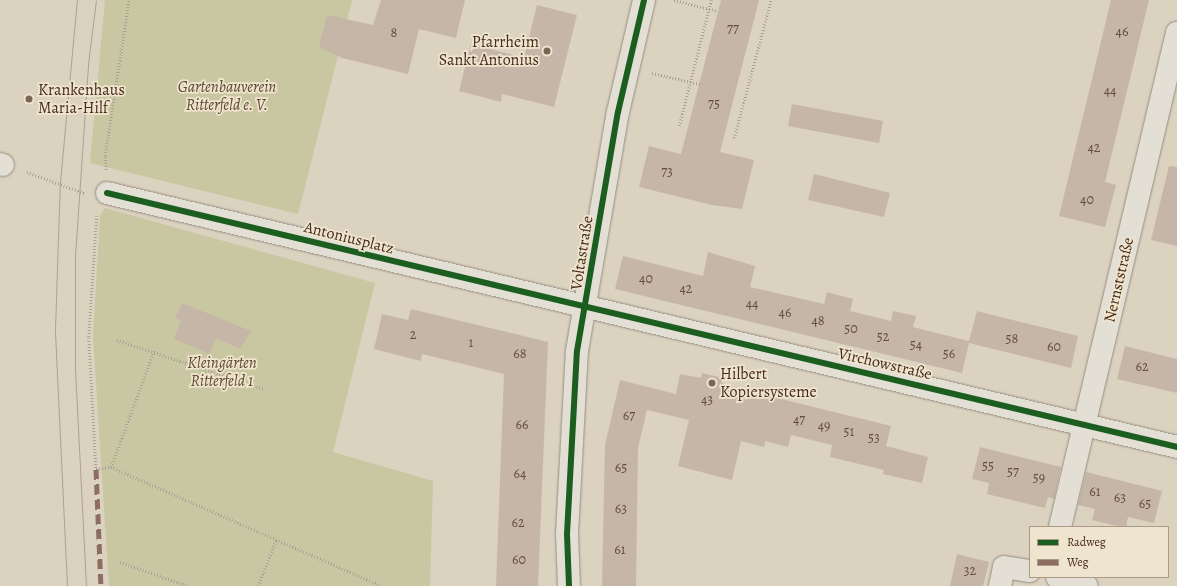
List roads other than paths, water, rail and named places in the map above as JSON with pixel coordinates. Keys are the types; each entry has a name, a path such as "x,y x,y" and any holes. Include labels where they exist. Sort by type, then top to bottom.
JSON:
{"street":[{"name":"Voltastraße","path":"569,586 567,534 577,351 586,309 618,112 644,0"},
{"name":"Nernststraße","path":"1060,526 1177,33"},
{"name":"Antoniusplatz","path":"103,194 586,309"},
{"name":"Virchowstraße","path":"586,309 1085,423 1177,447"},
{"path":"1000,586 1004,567 1029,571"},
{"path":"1060,578 1087,586"}],"tram line":[{"path":"67,586 55,329 60,182 77,0"},
{"path":"86,586 75,372 75,256 88,64 96,0"}],"place":[{"name":"Pfarrheim Sankt Antonius","path":"547,51"},
{"name":"Krankenhaus Maria-Hilf","path":"29,99"},
{"name":"Hilbert Kopiersysteme","path":"712,383"}],"park label":[{"name":"Gartenbauverein Ritterfeld e. V.","path":"227,96"},
{"name":"Kleingärten Ritterfeld 1","path":"222,372"}]}
